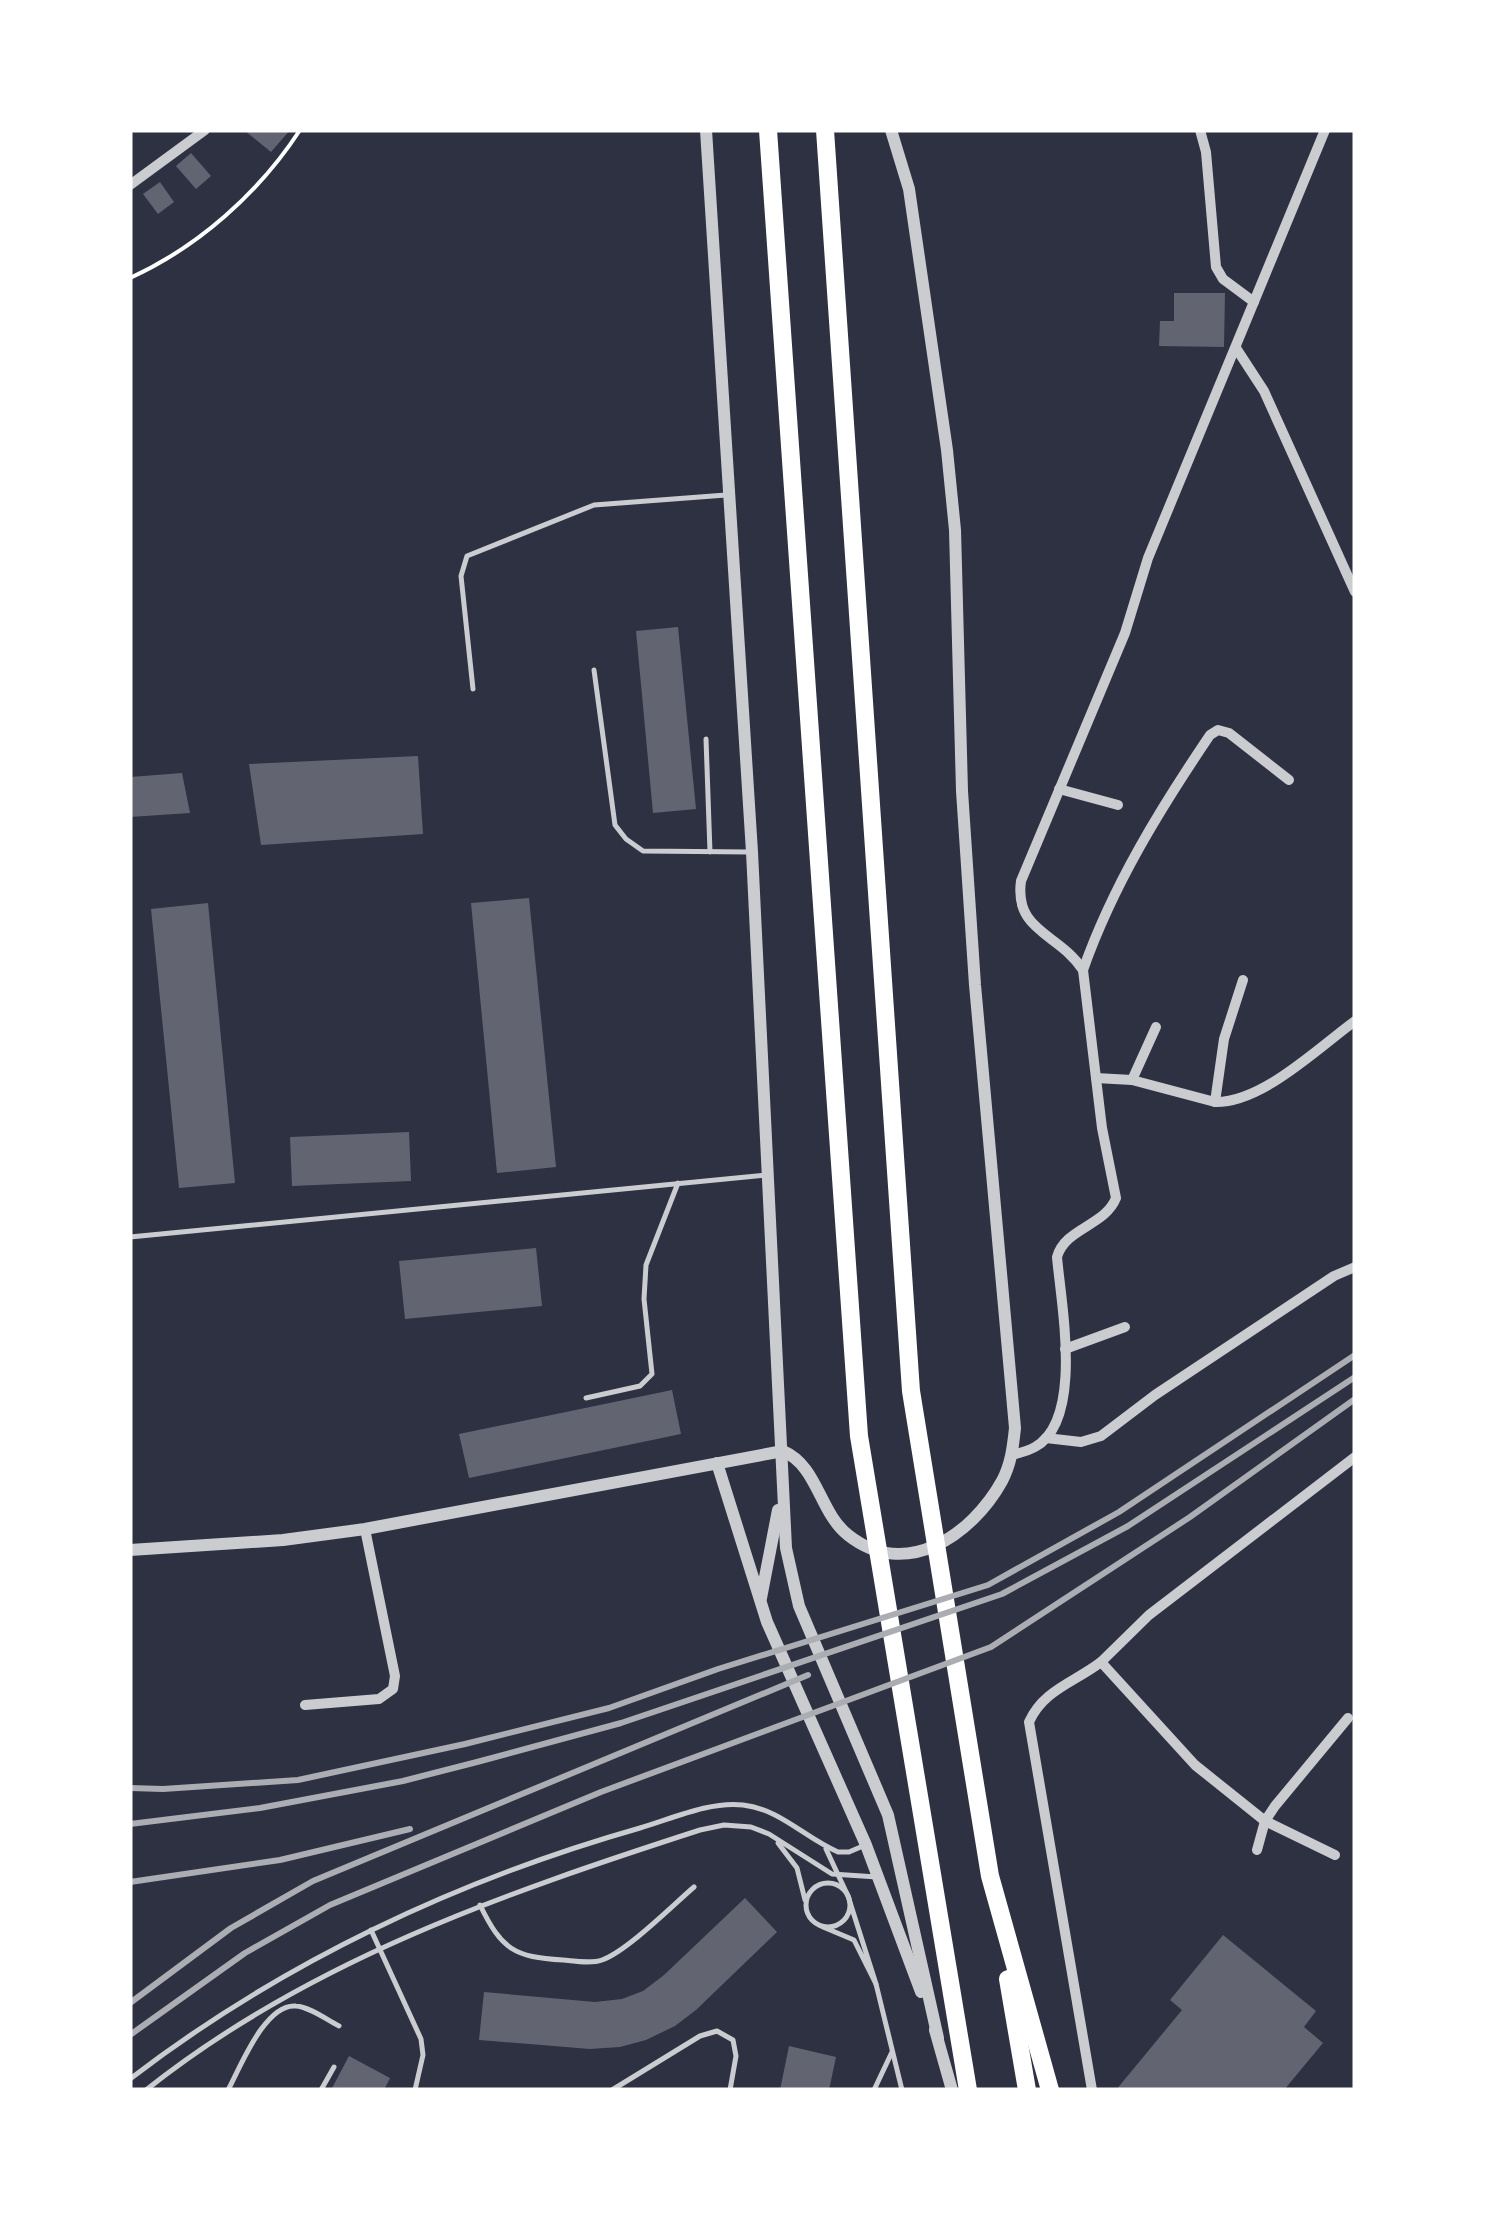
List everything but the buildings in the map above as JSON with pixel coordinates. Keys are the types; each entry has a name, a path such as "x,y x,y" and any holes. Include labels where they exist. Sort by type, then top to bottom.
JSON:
{"highway":[{"path":"768,130 859,1436 968,2090"},
{"path":"825,130 910,1371 968,1757 1027,2090"},
{"path":"990,1876 1050,2090"}],"street":[{"path":"130,185 205,130"},
{"path":"706,130 752,852 786,1548 799,1606 877,1783 900,1860 952,2090"},
{"path":"130,1550 283,1540 365,1529 783,1452 803,1464 826,1510 853,1540 883,1552 902,1554 923,1551 960,1532 1002,1481 1012,1455 1015,1428 975,985 962,790 954,530 909,189 891,130"},
{"path":"1200,130 1206,152 1216,267 1223,279 1254,302"},
{"path":"1083,970 1067,950 1037,929 1018,900 1021,881 1126,633 1148,558 1325,130"},
{"path":"1236,348 1264,391 1355,592"},
{"path":"1012,1455 1036,1447 1046,1438 1064,1398 1065,1349 1057,1257 1060,1247 1104,1214 1116,1198 1083,970 1098,926 1122,879 1210,736 1218,730 1229,733 1289,780"},
{"path":"1060,789 1118,805"},
{"path":"1215,1102 1224,1039 1243,980"},
{"path":"1096,1078 1132,1080 1215,1102 1229,1102 1263,1088 1355,1021"},
{"path":"1132,1080 1156,1027"},
{"path":"1046,1438 1081,1442 1101,1436 1155,1395 1334,1276 1355,1267"},
{"path":"1065,1349 1125,1327"},
{"path":"1092,2090 1029,1722 1043,1698 1079,1679 1150,1616 1355,1457"},
{"path":"716,1463 768,1622 866,1844 938,2038"},
{"path":"760,1601 782,1490"},
{"path":"305,1705 379,1700 393,1689 395,1676 365,1529"},
{"path":"1101,1662 1180,1750 1265,1821 1336,1855"},
{"path":"1257,1850 1265,1821 1348,1718"}],"lane":[{"path":"473,689 461,576 466,556 594,505 729,495"},
{"path":"594,670 616,824 626,839 643,850 752,852"},
{"path":"706,739 710,852"},
{"path":"130,1238 769,1174"},
{"path":"586,1398 640,1386 652,1374 644,1299 646,1264 678,1182"},
{"path":"130,2078 189,2034 269,1984 370,1930 529,1864 627,1832 729,1805 766,1810 825,1846 849,1852 866,1844"},
{"path":"146,2090 182,2061 378,1948 480,1905 700,1830 738,1824 770,1834 840,1876 879,1876"},
{"path":"770,1834 791,1858 808,1915 823,1927 854,1940 876,1984"},
{"path":"825,1846 848,1896 876,1984 902,2090"},
{"path":"806,1905 814,1888 823,1884 833,1884 848,1896"},
{"path":"480,1905 494,1934 508,1948 530,1958 594,1962 613,1954 694,1887"},
{"path":"823,1927 833,1927 848,1916 848,1896"},
{"path":"370,1930 421,2039 423,2055 414,2090"},
{"path":"269,1984 283,2009"},
{"path":"228,2090 256,2036 283,2009 298,2006 340,2026"},
{"path":"612,2090 700,2036 718,2031 733,2040 736,2056 730,2090"},
{"path":"874,2090 892,2050"},
{"path":"322,2090 334,2067"}],"path":[{"path":"130,278 163,263 232,210 277,164 300,130"}],"railway":[{"path":"130,1788 298,1780 465,1744 609,1708 718,1669 988,1585 1119,1512 1355,1355"},
{"path":"130,1824 260,1808 403,1781 477,1762 621,1723 1002,1594 1128,1526 1355,1377"},
{"path":"130,2035 245,1953 330,1905 601,1792 991,1647 1190,1517 1355,1399"},
{"path":"130,2003 231,1928 313,1881 808,1675"},
{"path":"130,1882 280,1860 410,1829"}]}
